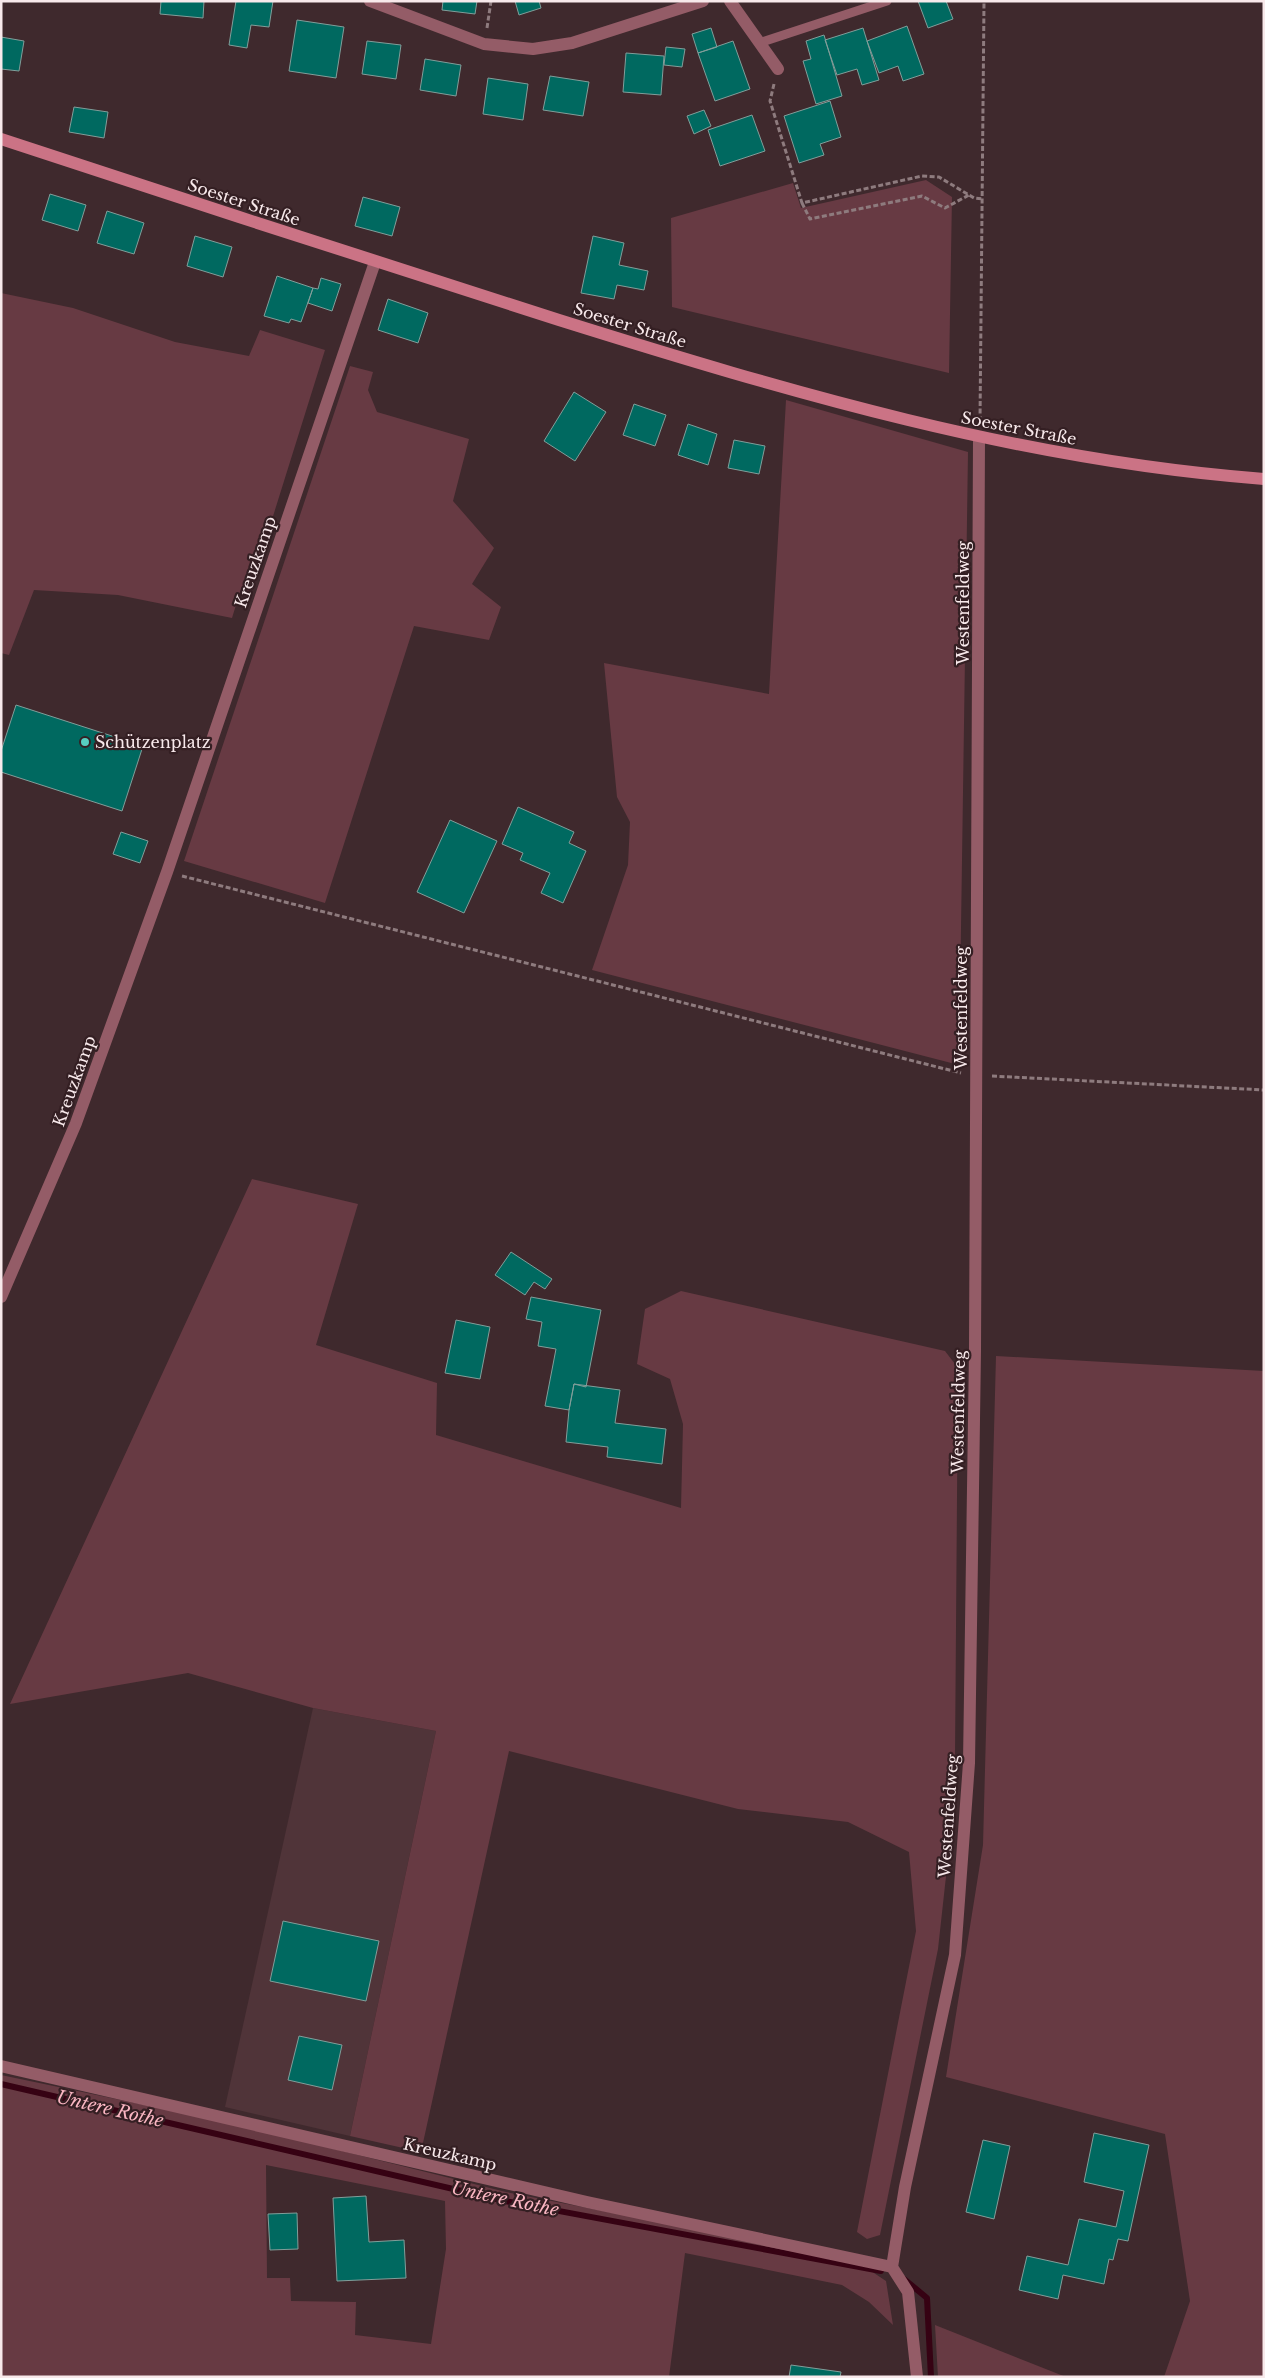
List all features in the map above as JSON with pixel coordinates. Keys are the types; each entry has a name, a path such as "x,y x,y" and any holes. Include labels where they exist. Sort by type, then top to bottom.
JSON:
{"main road":[{"name":"Soester Straße","path":"1,139 375,262 698,364 887,416 980,437 1115,463 1264,479"}],"street":[{"path":"370,1 484,44 533,49 572,43 703,1"},
{"path":"730,1 778,68"},
{"name":"Kreuzkamp","path":"1,1297 76,1123 167,872 375,262"},
{"name":"Westenfeldweg","path":"892,2267 906,2187 955,1955 969,1763 977,1077 980,437"},
{"name":"Kreuzkamp","path":"1,2066 587,2202 892,2267"},
{"path":"892,2267 908,2292 917,2377"}],"lane":[{"path":"759,43 887,1"}],"path":[{"path":"484,44 491,1"},
{"path":"980,437 984,1"},
{"path":"778,68 770,100 802,203 810,219 922,196 946,208 969,195"},
{"path":"802,203 922,176 939,177 969,195 983,199"},
{"path":"167,872 977,1077 1004,1075 1264,1090"}],"shaded area":[{"path":"926,180 952,197 949,373 672,307 671,218 793,183 801,208"},
{"path":"1,293 73,308 175,342 249,356 260,330 325,350 249,593 240,592 232,618 118,595 34,590 9,655 1,653"},
{"path":"350,366 373,372 368,390 377,412 469,439 453,501 494,548 472,584 501,607 489,640 414,626 325,903 184,861"},
{"path":"786,400 968,452 959,1065 592,970 628,865 630,822 617,797 604,663 769,694"},
{"path":"252,1179 358,1204 316,1345 437,1383 436,1435 681,1508 683,1424 670,1379 637,1364 645,1309 681,1291 945,1351 958,1368 953,1813 938,1949 880,2235 867,2239 857,2232 916,1931 909,1852 848,1822 738,1809 509,1751 421,2152 350,2136 436,1731 313,1708 188,1673 10,1704"},
{"path":"996,1356 1264,1371 1264,2377 1164,2377 1190,2301 1165,2134 946,2077 983,1845"},
{"path":"313,1708 436,1731 350,2136 225,2107"},
{"path":"1,2075 226,2122 506,2192 716,2233 871,2271 886,2281 893,2325 869,2302 842,2285 685,2253 669,2377 1,2377","holes":["266,2165 445,2201 446,2249 431,2344 355,2335 356,2302 291,2301 290,2278 267,2278"]},
{"path":"935,2325 1066,2377 938,2377"}],"building":[{"path":"161,1 204,1 203,18 160,14"},
{"path":"236,1 273,1 269,27 251,25 247,48 229,45"},
{"path":"443,1 477,1 475,14 442,10"},
{"path":"515,1 539,1 541,8 519,15"},
{"path":"918,1 946,1 953,19 928,28"},
{"path":"297,20 344,27 336,78 289,71"},
{"path":"907,26 924,74 903,81 898,66 879,73 867,41"},
{"path":"711,28 717,47 698,53 692,34"},
{"path":"863,28 879,80 862,85 857,69 837,75 825,40"},
{"path":"824,35 842,96 816,104 803,61 811,59 806,41"},
{"path":"1,37 24,41 19,71 1,69"},
{"path":"367,41 401,45 396,79 362,74"},
{"path":"733,41 750,89 715,101 698,53"},
{"path":"666,47 685,49 682,67 664,65"},
{"path":"626,53 664,56 661,95 623,92"},
{"path":"425,59 461,65 456,96 420,90"},
{"path":"550,76 589,82 583,116 543,110"},
{"path":"488,78 528,84 523,120 483,114"},
{"path":"830,101 841,137 820,144 824,155 799,163 784,116"},
{"path":"74,107 108,112 104,138 69,132"},
{"path":"704,110 711,126 694,134 687,116"},
{"path":"752,115 765,151 720,166 708,130"},
{"path":"50,194 86,205 78,231 42,220"},
{"path":"363,197 400,207 392,236 355,226"},
{"path":"107,211 144,223 134,254 97,243"},
{"path":"195,236 232,247 223,277 187,266"},
{"path":"593,236 624,243 619,265 648,271 644,290 617,285 614,299 581,293"},
{"path":"277,276 313,288 301,322 291,319 289,323 264,316"},
{"path":"321,278 341,284 332,311 308,303 313,288 318,289"},
{"path":"388,299 428,313 418,343 378,330"},
{"path":"574,392 606,412 575,461 544,441"},
{"path":"634,404 666,415 655,446 623,435"},
{"path":"688,424 717,434 708,465 678,455"},
{"path":"734,440 765,446 759,474 728,468"},
{"path":"16,705 143,746 122,811 1,772 1,751"},
{"path":"518,807 574,832 569,843 586,851 563,903 541,893 550,873 520,860 523,853 502,844"},
{"path":"450,820 497,841 464,913 417,892"},
{"path":"121,832 148,841 140,863 113,854"},
{"path":"511,1252 552,1279 545,1289 534,1282 525,1295 495,1275"},
{"path":"531,1297 601,1310 586,1387 574,1384 569,1410 545,1406 556,1349 538,1346 542,1322 526,1319"},
{"path":"456,1320 490,1327 480,1379 445,1373"},
{"path":"574,1384 620,1390 615,1423 666,1429 662,1464 607,1457 608,1447 566,1442"},
{"path":"283,1921 379,1941 366,2001 270,1981"},
{"path":"299,2036 342,2045 332,2090 288,2080"},
{"path":"1094,2133 1149,2145 1128,2241 1118,2239 1113,2260 1109,2259 1104,2284 1063,2275 1058,2299 1019,2290 1027,2256 1068,2265 1079,2219 1116,2227 1124,2191 1084,2182"},
{"path":"983,2140 1010,2146 994,2219 966,2212"},
{"path":"366,2196 369,2242 404,2240 406,2278 337,2281 333,2198"},
{"path":"297,2213 298,2249 270,2250 268,2214"},
{"path":"791,2365 841,2372 840,2377 789,2377"}],"waterway":[{"name":"Untere Rothe","path":"1,2084 505,2201 881,2271"},
{"name":"Untere Rothe","path":"904,2279 927,2298 931,2377"}],"place":[{"name":"Schützenplatz","path":"85,742"}]}
